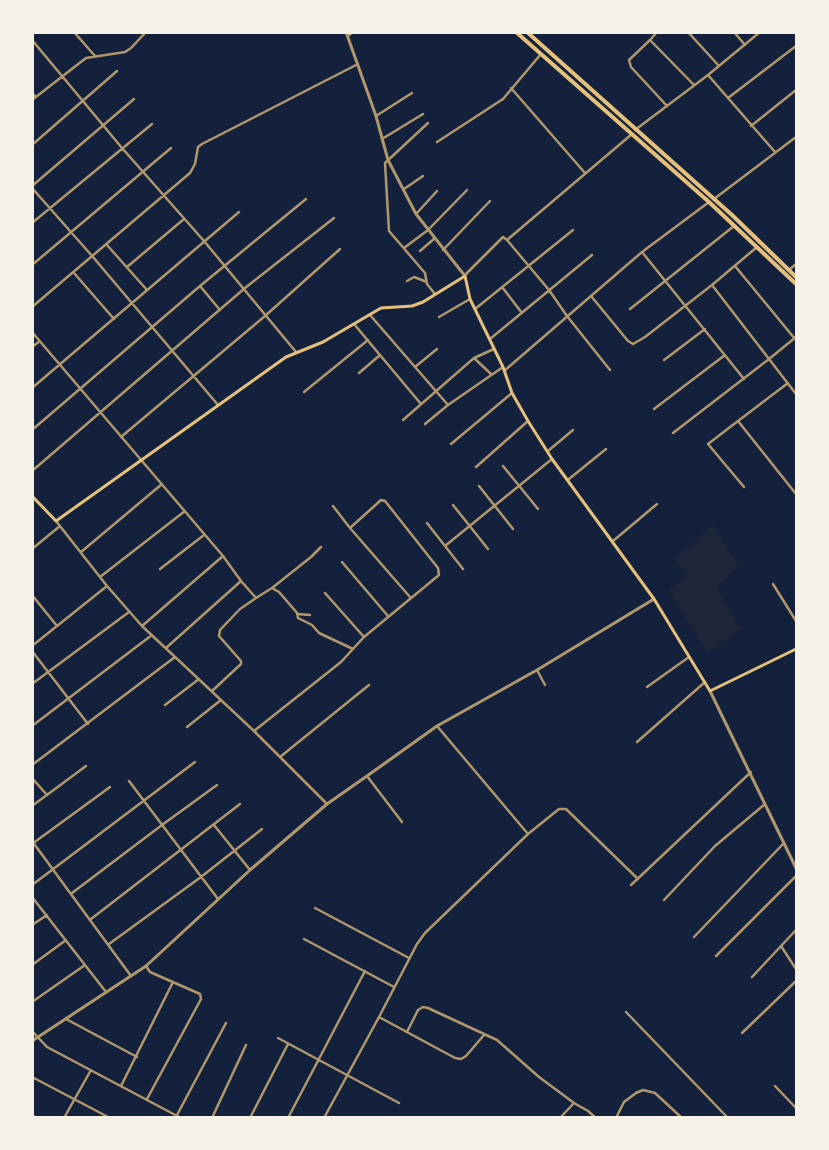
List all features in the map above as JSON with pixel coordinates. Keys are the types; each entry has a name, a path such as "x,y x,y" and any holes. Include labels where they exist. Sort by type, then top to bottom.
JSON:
{"main road":[{"path":"516,32 709,202 796,284"},
{"path":"527,32 714,199 796,277"},
{"path":"32,496 56,521 275,364 296,352 323,342 381,308 418,304 465,276 470,299 503,367 512,393 528,421 552,458 569,479 654,600 710,691 796,648"}],"street":[{"path":"74,32 95,56"},
{"path":"32,100 86,58 125,52 146,32"},
{"path":"353,32 347,34 376,116 388,160 416,214 443,250 465,276 504,237 550,290 567,316 610,370"},
{"path":"657,32 629,60 631,67 667,106"},
{"path":"688,32 719,66"},
{"path":"734,32 745,45"},
{"path":"636,130 760,32"},
{"path":"32,40 296,352"},
{"path":"650,40 694,86"},
{"path":"728,98 796,46"},
{"path":"437,142 503,99 541,54"},
{"path":"32,307 107,245 193,169 196,164 196,152 202,144 358,64"},
{"path":"32,145 117,71"},
{"path":"708,75 774,152"},
{"path":"511,88 585,173"},
{"path":"752,126 796,90"},
{"path":"32,93 36,97"},
{"path":"376,116 412,93"},
{"path":"134,99 32,187 218,405"},
{"path":"382,139 423,114"},
{"path":"428,123 385,163 388,228 390,234 425,273 427,282 435,294"},
{"path":"32,223 152,124"},
{"path":"507,240 632,134"},
{"path":"504,371 642,252 796,137"},
{"path":"32,266 171,148"},
{"path":"403,190 423,176"},
{"path":"404,248 428,230 467,190"},
{"path":"416,214 437,191"},
{"path":"32,430 152,326 306,199"},
{"path":"443,250 490,201"},
{"path":"32,388 239,212"},
{"path":"32,471 243,290 334,218"},
{"path":"127,267 184,219"},
{"path":"630,309 735,226"},
{"path":"475,309 573,230"},
{"path":"420,251 435,238"},
{"path":"107,245 147,290"},
{"path":"591,296 628,341 633,344 645,337 758,247"},
{"path":"121,437 265,316 340,249"},
{"path":"642,252 744,378"},
{"path":"490,339 592,255"},
{"path":"790,270 796,264"},
{"path":"672,433 796,338 735,266"},
{"path":"74,272 114,319"},
{"path":"406,281 414,277 427,282"},
{"path":"712,285 796,394"},
{"path":"200,286 220,310"},
{"path":"502,287 522,313"},
{"path":"439,317 470,299"},
{"path":"369,314 448,405"},
{"path":"354,324 421,404"},
{"path":"664,360 705,329"},
{"path":"32,332 223,556 256,598"},
{"path":"304,392 368,340"},
{"path":"32,347 40,341"},
{"path":"415,367 437,349"},
{"path":"403,420 474,358 494,349"},
{"path":"359,373 380,355"},
{"path":"654,410 725,355"},
{"path":"474,358 490,374"},
{"path":"426,424 448,405 490,374 503,367"},
{"path":"744,487 708,444 788,383"},
{"path":"451,444 512,393"},
{"path":"476,467 528,421"},
{"path":"738,421 796,494"},
{"path":"548,451 573,430"},
{"path":"569,479 606,449"},
{"path":"445,546 552,458"},
{"path":"503,466 538,509"},
{"path":"81,552 162,484"},
{"path":"479,486 513,529"},
{"path":"254,731 340,662 364,637 435,578 439,571 385,501 380,501 350,528"},
{"path":"613,542 657,504"},
{"path":"453,505 488,549"},
{"path":"333,506 410,597"},
{"path":"100,577 185,511"},
{"path":"56,521 107,586 142,626 254,731 327,804"},
{"path":"427,523 463,569"},
{"path":"32,549 60,526"},
{"path":"160,569 204,535"},
{"path":"212,691 241,664 241,661 219,636 220,630 240,609 272,588 311,557 320,547"},
{"path":"142,626 223,556"},
{"path":"342,562 388,616"},
{"path":"166,648 241,581"},
{"path":"774,584 796,621"},
{"path":"32,646 107,586"},
{"path":"272,588 279,592 297,614 298,618 312,626 319,633 353,649"},
{"path":"325,593 364,637"},
{"path":"32,595 56,626"},
{"path":"32,1041 146,966 250,870 327,804 437,726 537,670 654,600"},
{"path":"32,684 130,612"},
{"path":"297,614 310,615"},
{"path":"32,726 152,635"},
{"path":"32,651 88,724"},
{"path":"32,765 176,657"},
{"path":"647,687 689,657"},
{"path":"537,670 545,685"},
{"path":"165,705 199,679"},
{"path":"637,742 705,682"},
{"path":"280,757 369,685"},
{"path":"710,691 796,868"},
{"path":"187,727 221,700"},
{"path":"437,726 528,834"},
{"path":"32,885 195,762"},
{"path":"32,806 86,766"},
{"path":"631,885 751,772"},
{"path":"367,776 402,822"},
{"path":"32,778 47,795"},
{"path":"129,781 218,900"},
{"path":"72,893 217,785"},
{"path":"110,787 33,843 72,893 131,976"},
{"path":"664,900 715,846 766,803"},
{"path":"91,919 214,826 240,804"},
{"path":"324,1118 416,944 425,933 528,834 559,809 566,809 638,879"},
{"path":"214,826 250,870"},
{"path":"109,944 201,877 262,829"},
{"path":"694,937 784,843"},
{"path":"716,956 796,876"},
{"path":"32,897 106,992"},
{"path":"314,908 409,958"},
{"path":"32,926 46,915"},
{"path":"752,977 796,930"},
{"path":"304,939 394,987"},
{"path":"32,965 66,940"},
{"path":"781,946 796,969"},
{"path":"32,1002 85,965"},
{"path":"146,966 150,972 200,994 201,999 148,1099"},
{"path":"288,1118 365,971"},
{"path":"121,1086 173,982"},
{"path":"742,1032 796,982"},
{"path":"407,1032 418,1010 423,1007 497,1040 538,1077 574,1103 588,1110 596,1118"},
{"path":"626,1012 728,1118"},
{"path":"379,1017 454,1058 461,1059 466,1056 484,1035"},
{"path":"66,1019 137,1056"},
{"path":"177,1115 226,1023"},
{"path":"32,1031 47,1047 181,1118"},
{"path":"278,1038 399,1103"},
{"path":"250,1118 288,1044"},
{"path":"212,1118 246,1046"},
{"path":"64,1118 90,1070"},
{"path":"32,1077 74,1098 102,1116 110,1118"},
{"path":"775,1086 796,1108"},
{"path":"616,1118 624,1102 636,1092 643,1090 655,1093 682,1118"},
{"path":"560,1118 574,1103"},
{"path":"32,1115 37,1118"}],"shaded area":[{"path":"713,525 739,565 717,589 742,630 707,652 669,591 687,576 674,559"}]}
